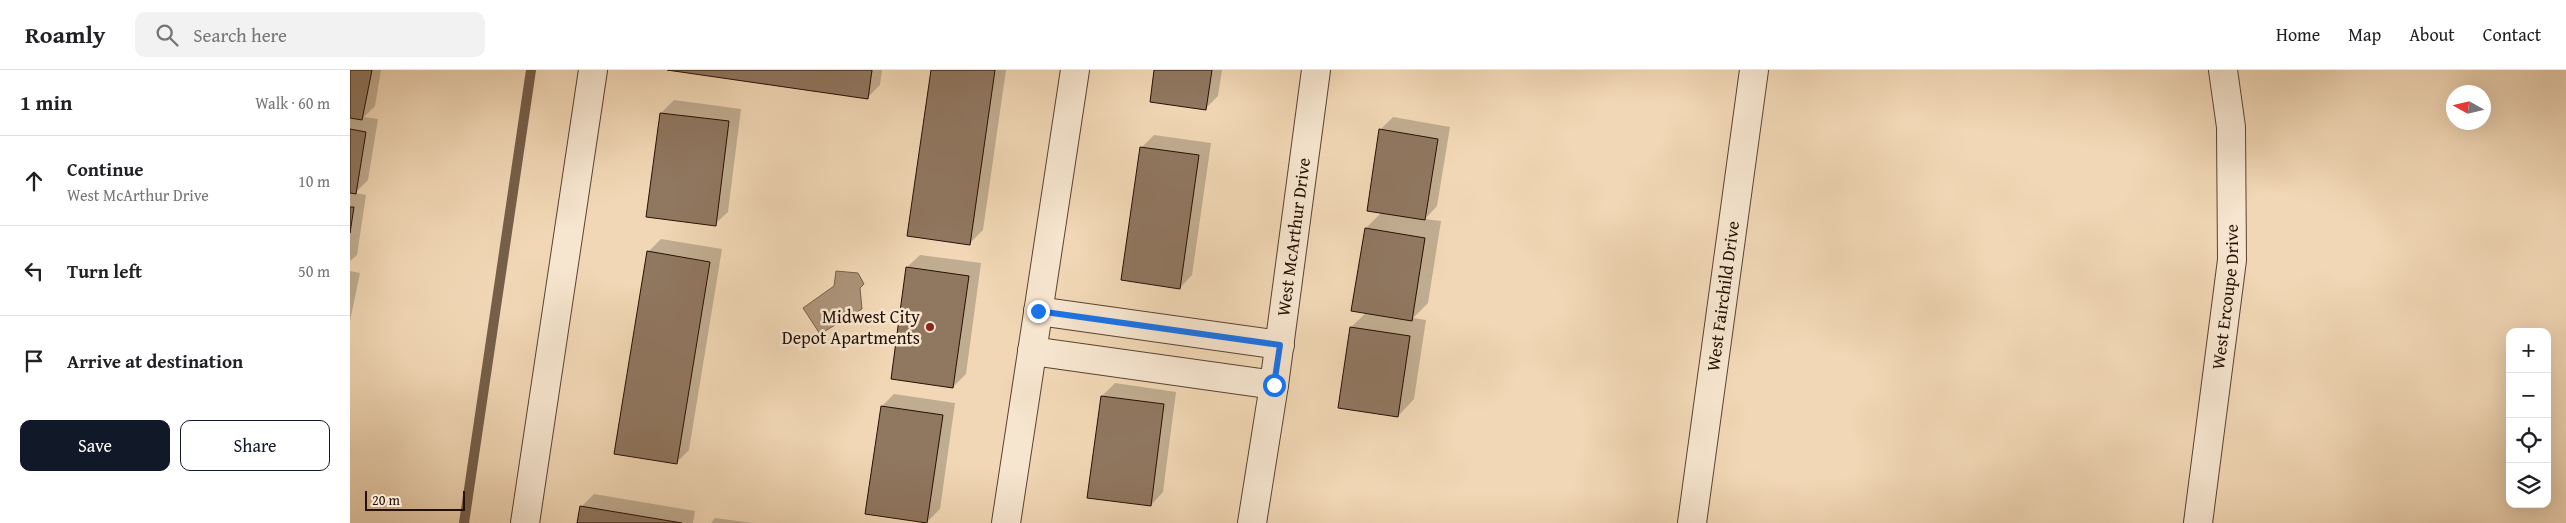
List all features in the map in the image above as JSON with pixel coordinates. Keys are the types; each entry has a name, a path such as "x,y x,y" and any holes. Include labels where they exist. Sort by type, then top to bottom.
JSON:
{"street":[{"path":"524,523 593,70"},
{"path":"1006,523 1075,70"},
{"name":"West McArthur Drive","path":"1252,523 1280,345 1316,70"},
{"name":"West Fairchild Drive","path":"1692,523 1754,70"},
{"name":"West Ercoupe Drive","path":"2198,523 2232,260 2231,127 2223,70"},
{"path":"1038,311 1280,345"},
{"path":"1032,351 1274,385"}],"shaded area":[{"path":"836,271 858,273 864,284 860,288 862,309 820,334 803,308 834,286"}],"building":[{"path":"350,70 372,70 362,120 350,118"},
{"path":"667,70 872,70 868,99"},
{"path":"931,70 995,70 970,245 907,236"},
{"path":"1154,70 1212,70 1206,110 1150,102"},
{"path":"660,113 729,121 716,226 646,217"},
{"path":"350,129 366,132 356,194 350,193"},
{"path":"1379,129 1438,139 1425,220 1367,211"},
{"path":"1140,147 1199,155 1180,289 1121,280"},
{"path":"350,207 354,207 350,233"},
{"path":"1365,228 1425,238 1412,321 1351,311"},
{"path":"647,251 710,262 677,464 614,454"},
{"name":"Midwest City Depot Apartments","path":"906,267 969,276 953,388 891,379"},
{"path":"1350,327 1410,336 1398,417 1338,408"},
{"path":"1101,396 1164,404 1151,506 1087,498"},
{"path":"881,406 943,415 927,523 865,514"},
{"path":"580,506 682,523 577,523"}],"waterway":[{"path":"464,523 531,70"}],"place":[{"name":"Midwest City Depot Apartments","path":"930,327"}],"route":[{"path":"1038,311 1280,345 1274,385"}]}
